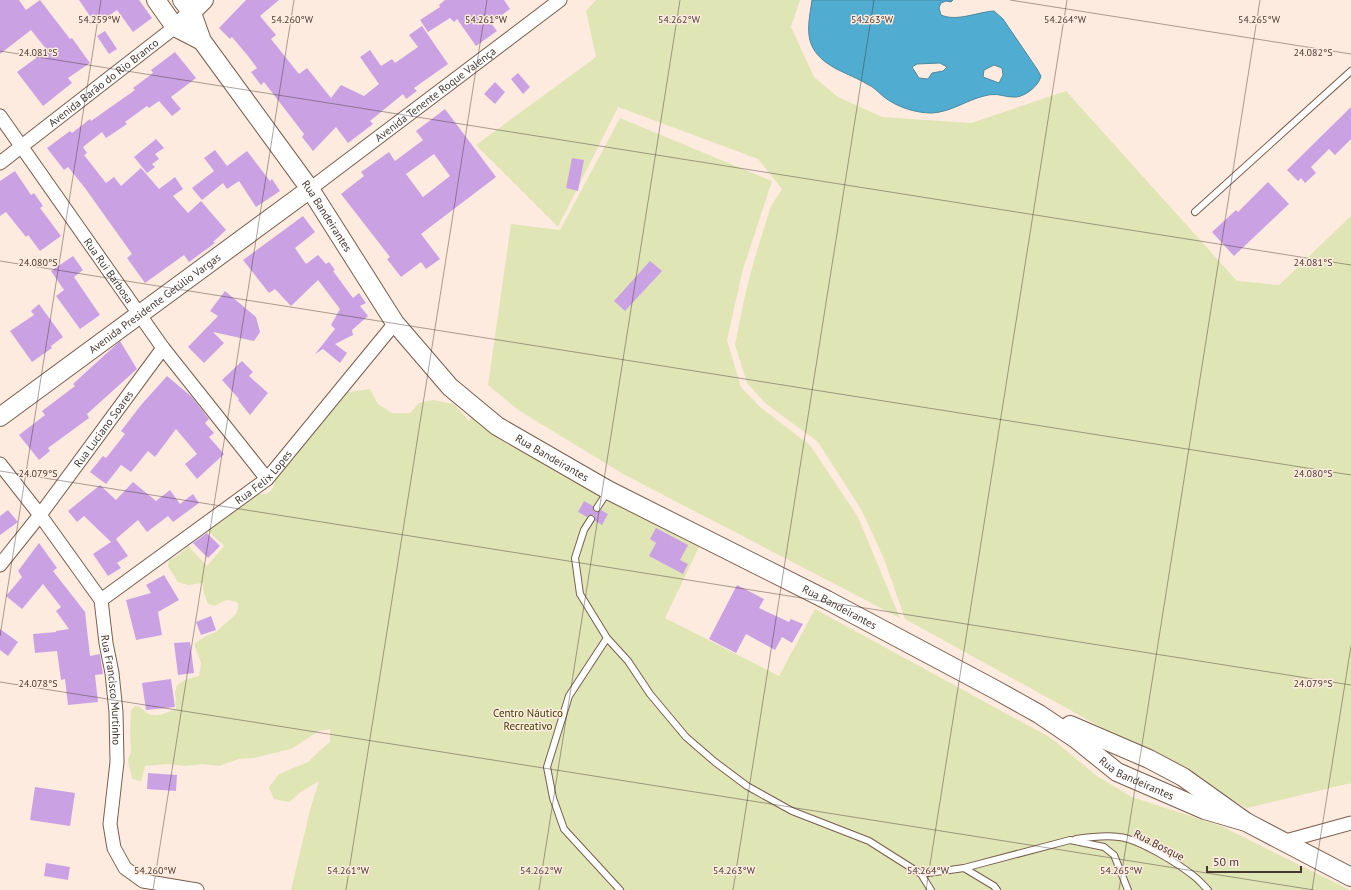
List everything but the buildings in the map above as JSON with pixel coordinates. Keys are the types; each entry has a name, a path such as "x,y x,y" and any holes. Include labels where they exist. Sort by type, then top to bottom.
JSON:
{"street":[{"name":"Rua Bandeirantes","path":"156,0 175,27 202,41"},
{"name":"Avenida Barão do Rio Branco","path":"0,164 175,27 187,7 204,0"},
{"name":"Avenida Tenente Roque Valença","path":"310,189 544,5 560,0"},
{"name":"Rua Bandeirantes","path":"187,7 202,41 310,189 395,323 450,387 497,426 608,490 827,600 1039,714 1076,739 1116,772 1205,810 1246,822"},
{"name":"Rua Rui Barbosa","path":"0,116 163,348 267,479"},
{"name":"Avenida Presidente Getúlio Vargas","path":"0,417 310,189"},
{"name":"Rua Felix Lopes","path":"101,600 267,479 395,323"},
{"name":"Rua Luciano Soares","path":"0,565 40,515 163,348"},
{"name":"Rua Francisco Murtinho","path":"0,464 40,515 101,600 106,643 112,672 116,712 117,762 110,824 114,848 125,868 143,881 197,890"},
{"name":"Rua Bandeirantes","path":"1039,714 1149,759 1183,778 1246,822 1351,877"},
{"path":"1282,842 1351,823"}],"lane":[{"path":"1195,212 1351,71"},
{"path":"597,508 608,490"},
{"path":"591,519 584,530 575,558 580,594 607,638 628,661 650,694 686,737 715,762 747,786 785,807 869,841 921,874 931,890"},
{"path":"607,638 569,696 547,766 553,798 564,829 620,890"},
{"name":"Rua Bosque","path":"921,874 964,868 1070,840 1096,837 1120,837 1134,842 1182,867 1197,878 1208,890"},
{"name":"Rua Bosque","path":"1070,840 1104,847 1114,855 1128,890"},
{"path":"964,868 994,886 997,890"}],"green space":[{"path":"596,0 800,0 791,27 814,77 838,97 882,117 971,123 1066,91 1237,281 1279,285 1351,216 1351,783 1247,808 905,619 884,559 862,511 818,442 765,403 747,383 735,345 745,295 755,257 771,206 782,189 758,159 618,107 558,227 476,145 596,57 586,11"},
{"path":"620,118 772,181 743,269 727,340 741,387 760,407 810,445 858,517 900,618 625,475 518,410 488,385 511,224 560,230"},
{"name":"Centro Náutico Recreativo","path":"370,389 378,404 392,413 410,413 419,403 433,400 454,404 469,421 473,414 700,545 665,618 779,676 815,609 1051,738 1097,776 1132,797 1221,826 1350,890 291,890 310,810 319,781 301,792 289,802 274,799 269,787 279,774 308,762 330,742 330,729 319,731 291,749 254,758 239,759 219,766 202,764 186,766 167,764 145,766 141,781 132,779 128,760 131,752 131,710 135,706 140,707 149,714 157,715 176,709 175,692 177,685 185,680 199,676 201,663 194,644 206,636 216,632 236,614 238,608 238,603 228,600 215,606 208,604 203,591 203,583 188,585 177,582 168,567 169,560 179,555 188,546 207,566 224,546 205,528 255,493 265,494 271,491 276,476 348,392"}],"water":[{"path":"812,0 953,0 951,2 946,1 941,3 939,8 941,15 947,17 960,17 994,11 1003,19 1041,76 1033,89 1017,97 989,95 946,110 932,113 906,109 889,101 869,85 830,65 818,55 813,48 809,37","holes":["940,63 947,67 943,71 932,73 928,79 919,78 912,67 917,64","994,65 1002,68 1003,75 999,83 983,77 984,70"]}]}
